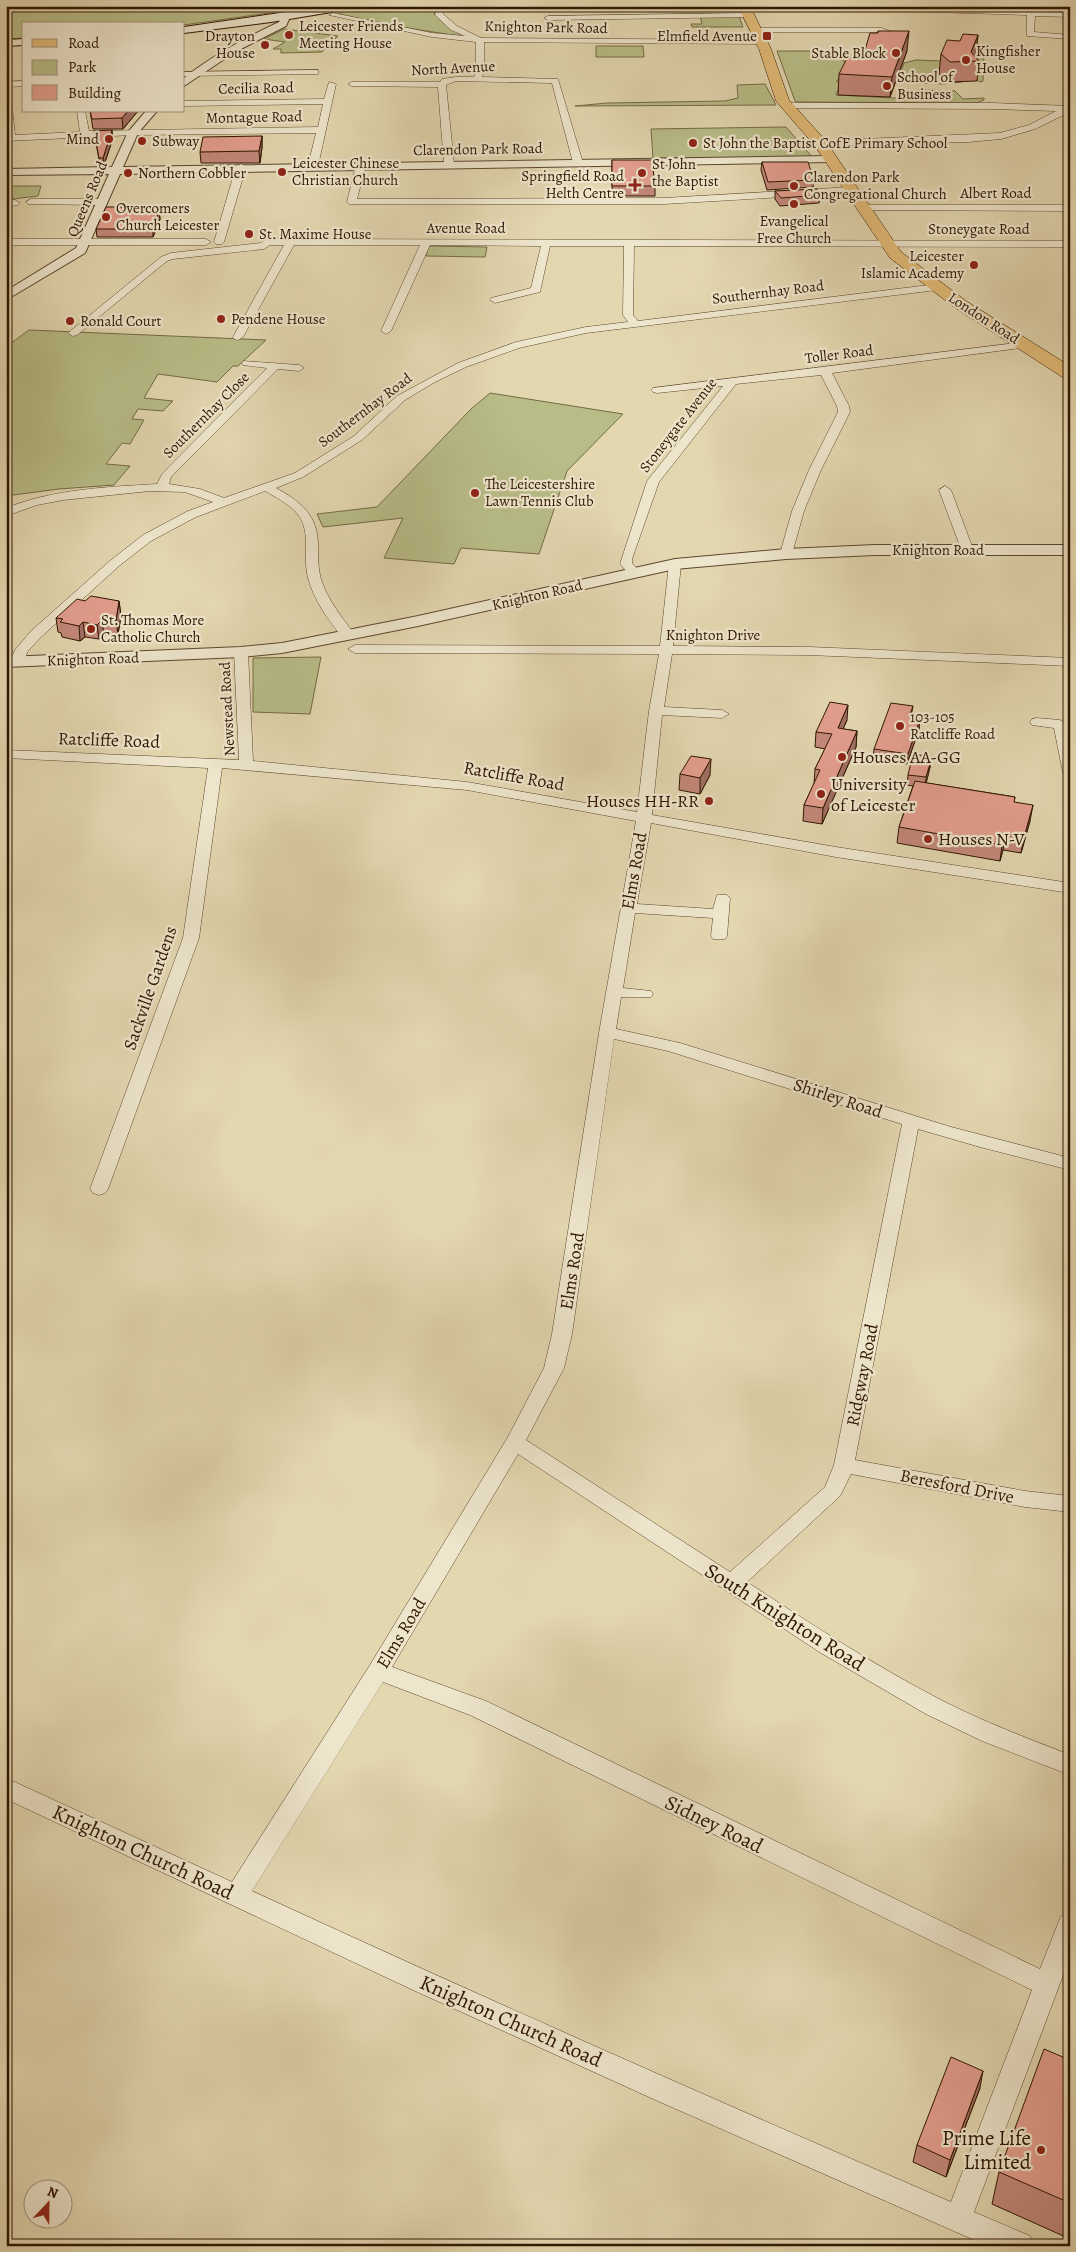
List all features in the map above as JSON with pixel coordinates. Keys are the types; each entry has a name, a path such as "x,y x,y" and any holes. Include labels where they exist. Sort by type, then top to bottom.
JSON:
{"main road":[{"path":"185,30 246,22 269,26 285,17 350,6"},
{"name":"London Road","path":"746,11 759,36 782,101 820,143 888,244 909,267 937,287 1069,373"},
{"path":"6,44 22,42"}],"street":[{"path":"445,6 439,14 454,28 480,40 480,71 477,79"},
{"path":"811,6 1070,15"},
{"path":"612,12 674,7"},
{"path":"548,18 746,11"},
{"path":"1031,13 1030,34 1070,37"},
{"name":"Knighton Park Road","path":"333,15 432,35 480,40 759,36 848,30 881,30 892,33"},
{"path":"185,82 195,73 269,26"},
{"path":"185,74 262,76 315,72"},
{"name":"North Avenue","path":"352,84 442,85 445,81 456,79 555,81 578,162"},
{"path":"19,148 12,138 6,85 22,83"},
{"path":"313,166 332,84"},
{"path":"442,85 449,164"},
{"name":"Cecilia Road","path":"185,103 328,101"},
{"path":"788,106 992,106 1069,109"},
{"path":"820,143 968,139 1001,136 1032,127 1069,109"},
{"path":"81,112 85,134"},
{"name":"Queens Road","path":"6,296 71,258 81,250 86,242 115,169 133,132 151,112"},
{"name":"Montague Road","path":"12,138 133,132 322,130"},
{"name":"Clarendon Park Road","path":"12,168 115,169 831,159"},
{"path":"360,165 352,202 664,201 852,190"},
{"path":"219,242 241,167"},
{"path":"31,202 101,202"},
{"name":"Albert Road","path":"863,208 1070,208"},
{"path":"6,242 267,242"},
{"name":"Avenue Road","path":"73,333 164,259 171,256 264,246 267,242 888,244"},
{"path":"238,338 291,242"},
{"path":"386,331 426,243"},
{"path":"495,300 536,290 546,243"},
{"path":"629,244 628,315 634,323"},
{"name":"Stoneygate Road","path":"888,244 1070,244"},
{"name":"Southernhay Road","path":"12,662 36,634 132,549 167,526 222,502 268,488 299,475 342,450 358,438 401,398 462,365 487,355 544,338 634,323 937,287"},
{"path":"502,290 515,296"},
{"name":"Toller Road","path":"657,390 825,371 1024,344"},
{"name":"Southernhay Close","path":"247,363 299,368"},
{"name":"Southernhay Close","path":"162,488 166,476 275,366"},
{"path":"786,554 801,503 844,412 844,406 825,371"},
{"name":"Stoneygate Avenue","path":"634,572 626,564 626,559 652,481 732,382"},
{"path":"6,512 31,502 61,496 162,488 194,491 222,502"},
{"path":"268,488 295,504 307,518 311,527 313,572 329,611 348,634"},
{"path":"946,490 968,549"},
{"name":"Knighton Road","path":"12,662 241,652 282,648 550,593 675,564 786,554 968,549 1070,550"},
{"name":"Elms Road","path":"237,1895 378,1671 515,1442 541,1396 554,1368 562,1334 607,1033 644,818 656,711 666,651 675,564"},
{"name":"Knighton Drive","path":"355,649 809,651 1070,662"},
{"name":"Newstead Road","path":"241,652 246,765"},
{"path":"656,711 722,714"},
{"path":"1037,722 1060,724 1070,773"},
{"name":"Ratcliffe Road","path":"6,754 246,765 467,786 836,852 1070,888"},
{"name":"Sackville Gardens","path":"99,1189 190,938 216,763"},
{"path":"719,936 722,898"},
{"path":"627,908 721,914"},
{"path":"614,992 645,994"},
{"name":"Shirley Road","path":"607,1033 623,1035 670,1047 763,1074 911,1122 1070,1164"},
{"name":"Ridgway Road","path":"731,1584 833,1491 844,1464 911,1122"},
{"name":"South Knighton Road","path":"515,1442 829,1647 934,1707 990,1734 1070,1765"},
{"name":"Beresford Drive","path":"844,1464 1025,1499 1070,1504"},
{"name":"Sidney Road","path":"378,1671 478,1708 1045,1984"},
{"name":"Knighton Church Road","path":"6,1788 422,1982 669,2093 1020,2246"},
{"path":"958,2218 1045,1984 1070,1924"}],"green space":[{"path":"6,6 319,6 185,25 185,22 22,22 22,38 6,39"},
{"path":"364,6 440,6 434,14 449,28 460,34 459,36 388,25 338,14 348,9"},
{"path":"700,16 739,16 743,27 692,27 691,24 702,24"},
{"path":"284,29 338,36 322,52 281,53 281,49 273,49 285,42 264,39"},
{"path":"596,46 643,46 644,57 596,57"},
{"path":"777,51 823,51 846,62 842,77 836,81 841,83 836,95 914,99 918,90 955,91 963,99 984,98 984,100 976,103 798,102 795,101"},
{"path":"977,53 984,54 983,81 980,82 968,72 953,73 962,82 943,84 897,82 904,63 916,60 943,61 971,67"},
{"path":"765,84 776,105 575,106 607,103 725,101 738,98 737,85"},
{"path":"786,127 813,158 653,158 651,129"},
{"path":"10,186 41,186 38,196 13,199"},
{"path":"428,246 487,247 485,257 426,256"},
{"path":"29,330 266,340 238,366 233,366 217,382 158,374 144,398 173,401 163,411 138,409 132,419 144,420 130,444 122,443 106,464 130,466 114,485 59,489 6,496 6,347"},
{"name":"The Leicestershire Lawn Tennis Club","path":"490,393 623,414 567,471 539,554 461,548 454,564 384,558 403,518 323,527 317,514 377,507 471,409"},
{"path":"321,657 310,714 253,712 253,658"}],"building":[{"path":"878,31 909,31 892,77 839,74 847,58 863,57 870,33 878,33"},
{"path":"963,34 978,35 971,52 979,61 950,62 941,54 947,40 960,41"},
{"path":"90,112 127,112 122,118 92,119"},
{"path":"112,130 103,158 99,158 94,131"},
{"path":"262,136 259,151 200,152 203,137"},
{"path":"612,160 652,160 655,186 612,186"},
{"path":"762,162 808,162 814,180 768,182"},
{"path":"817,189 820,195 781,198 775,191"},
{"path":"106,207 128,207 126,211 159,211 153,229 96,229"},
{"path":"91,596 119,601 116,620 102,620 97,625 83,622 79,626 60,622 63,619 56,618 77,599 85,601"},
{"path":"830,702 848,705 838,728 857,731 823,808 804,805 820,770 815,769 832,734 816,732"},
{"path":"891,703 913,706 909,717 920,719 908,754 874,749"},
{"path":"913,754 932,757 926,777 908,775"},
{"path":"691,756 711,759 700,778 680,774"},
{"path":"915,781 1015,797 1014,802 1033,805 1024,837 1006,834 1002,845 899,827"},
{"name":"Prime Life Limited","path":"1044,2049 1070,2060 1070,2203 999,2172"},
{"path":"951,2057 983,2071 950,2160 917,2145"}],"place":[{"name":"Leicester Friends Meeting House","path":"289,35"},
{"name":"Elmfield Avenue","path":"767,36"},
{"name":"Drayton House","path":"265,45"},
{"name":"Stable Block","path":"896,53"},
{"name":"Kingfisher House","path":"966,60"},
{"name":"School of Business","path":"887,86"},
{"name":"Mind","path":"109,139"},
{"name":"Subway","path":"142,141"},
{"name":"St John the Baptist CofE Primary School","path":"693,143"},
{"name":"Leicester Chinese Christian Church","path":"282,172"},
{"name":"Northern Cobbler","path":"128,173"},
{"name":"St John the Baptist","path":"642,173"},
{"name":"Springfield Road Helth Centre","path":"635,185"},
{"name":"Clarendon Park Congregational Church","path":"794,186"},
{"name":"Evangelical Free Church","path":"794,204"},
{"name":"Overcomers Church Leicester","path":"106,217"},
{"name":"St. Maxime House","path":"249,234"},
{"name":"Leicester Islamic Academy","path":"974,265"},
{"name":"Pendene House","path":"221,319"},
{"name":"Ronald Court","path":"70,321"},
{"name":"The Leicestershire Lawn Tennis Club","path":"475,493"},
{"name":"St. Thomas More Catholic Church","path":"91,629"},
{"name":"103-105 Ratcliffe Road","path":"900,726"},
{"name":"Houses AA-GG","path":"842,757"},
{"name":"University of Leicester","path":"821,794"},
{"name":"Houses HH-RR","path":"709,801"},
{"name":"Houses N-V","path":"928,839"},
{"name":"Prime Life Limited","path":"1041,2150"}]}
